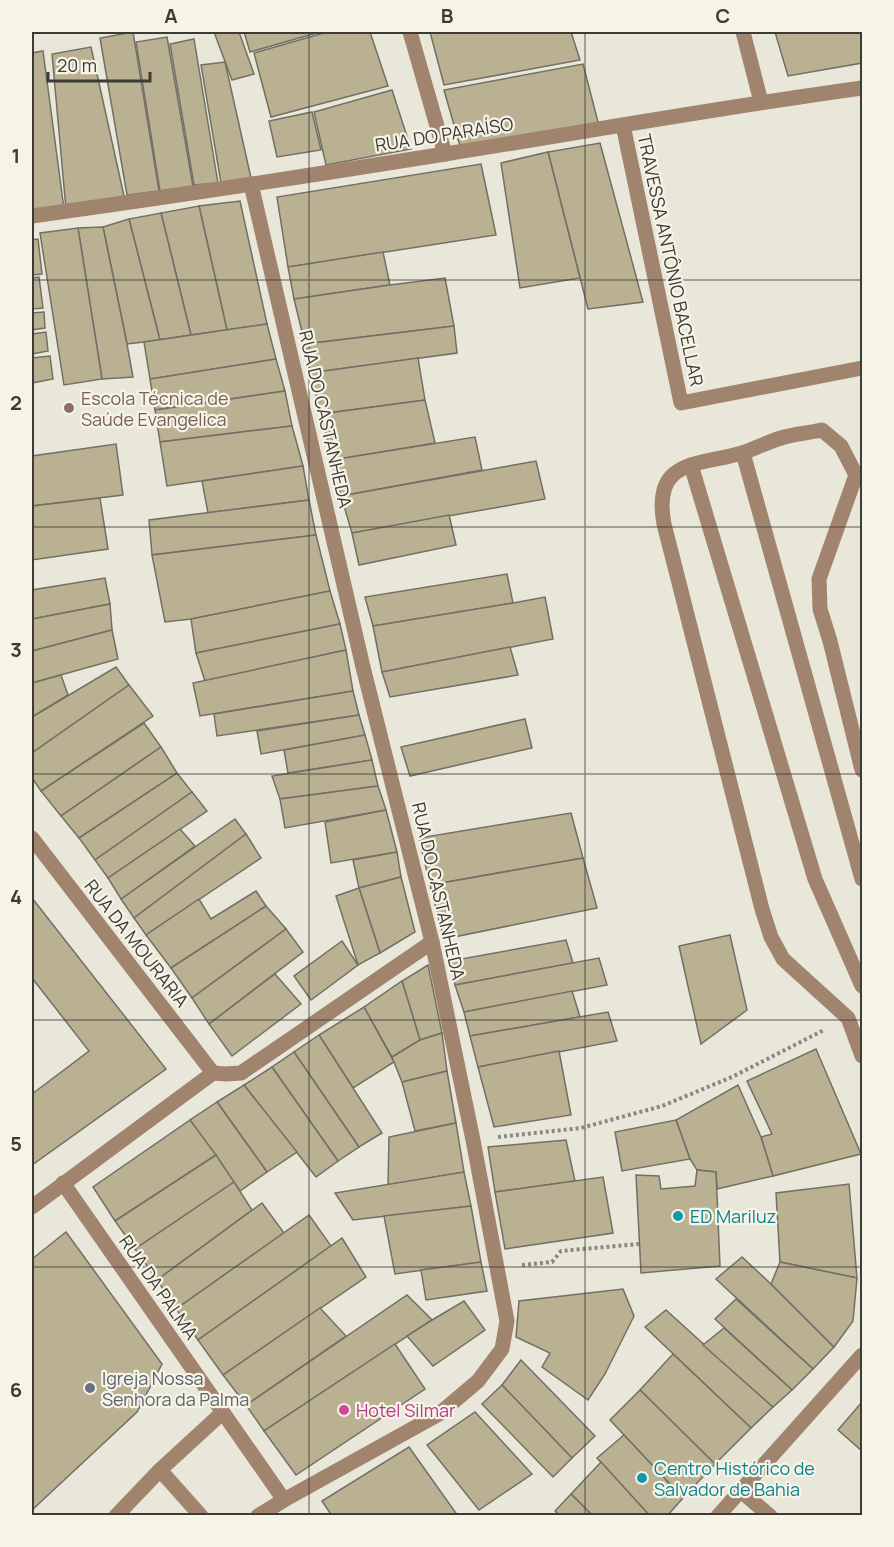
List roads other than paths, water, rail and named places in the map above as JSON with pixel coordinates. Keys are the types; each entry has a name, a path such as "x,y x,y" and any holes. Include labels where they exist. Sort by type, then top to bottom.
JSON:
{"street":[{"path":"410,32 445,154"},
{"path":"743,32 761,102"},
{"name":"RUA DO PARAÍSO","path":"32,216 862,88"},
{"name":"TRAVESSA ANTÔNIO BACELLAR","path":"623,125 681,403 862,368"},
{"name":"RUA DO CASTANHEDA","path":"251,184 363,667 432,942 507,1321 502,1349 478,1381 439,1414 258,1515"},
{"path":"862,770 820,609 819,579 856,475 841,446 822,430 780,438 743,453 691,465 676,472 667,482 662,494 661,508 762,909 771,937 783,959 848,1018 862,1056"},
{"path":"743,453 862,879"},
{"path":"691,465 815,879 862,986"},
{"name":"RUA DA MOURARIA","path":"32,838 213,1073"},
{"path":"32,1207 213,1073 241,1073 432,942"},
{"name":"RUA DA PALMA","path":"63,1183 284,1500"},
{"path":"718,1515 862,1355"},
{"path":"116,1515 160,1470 222,1413"},
{"path":"160,1470 201,1515"},
{"path":"741,1491 770,1515"}],"place":[{"name":"Escola Técnica de Saúde Evangelica","path":"69,408"},
{"name":"ED Mariluz","path":"678,1216"},
{"name":"Igreja Nossa Senhora da Palma","path":"90,1388"},
{"name":"Hotel Silmar","path":"344,1410"},
{"name":"Centro Histórico de Salvador de Bahia","path":"642,1478"}]}
